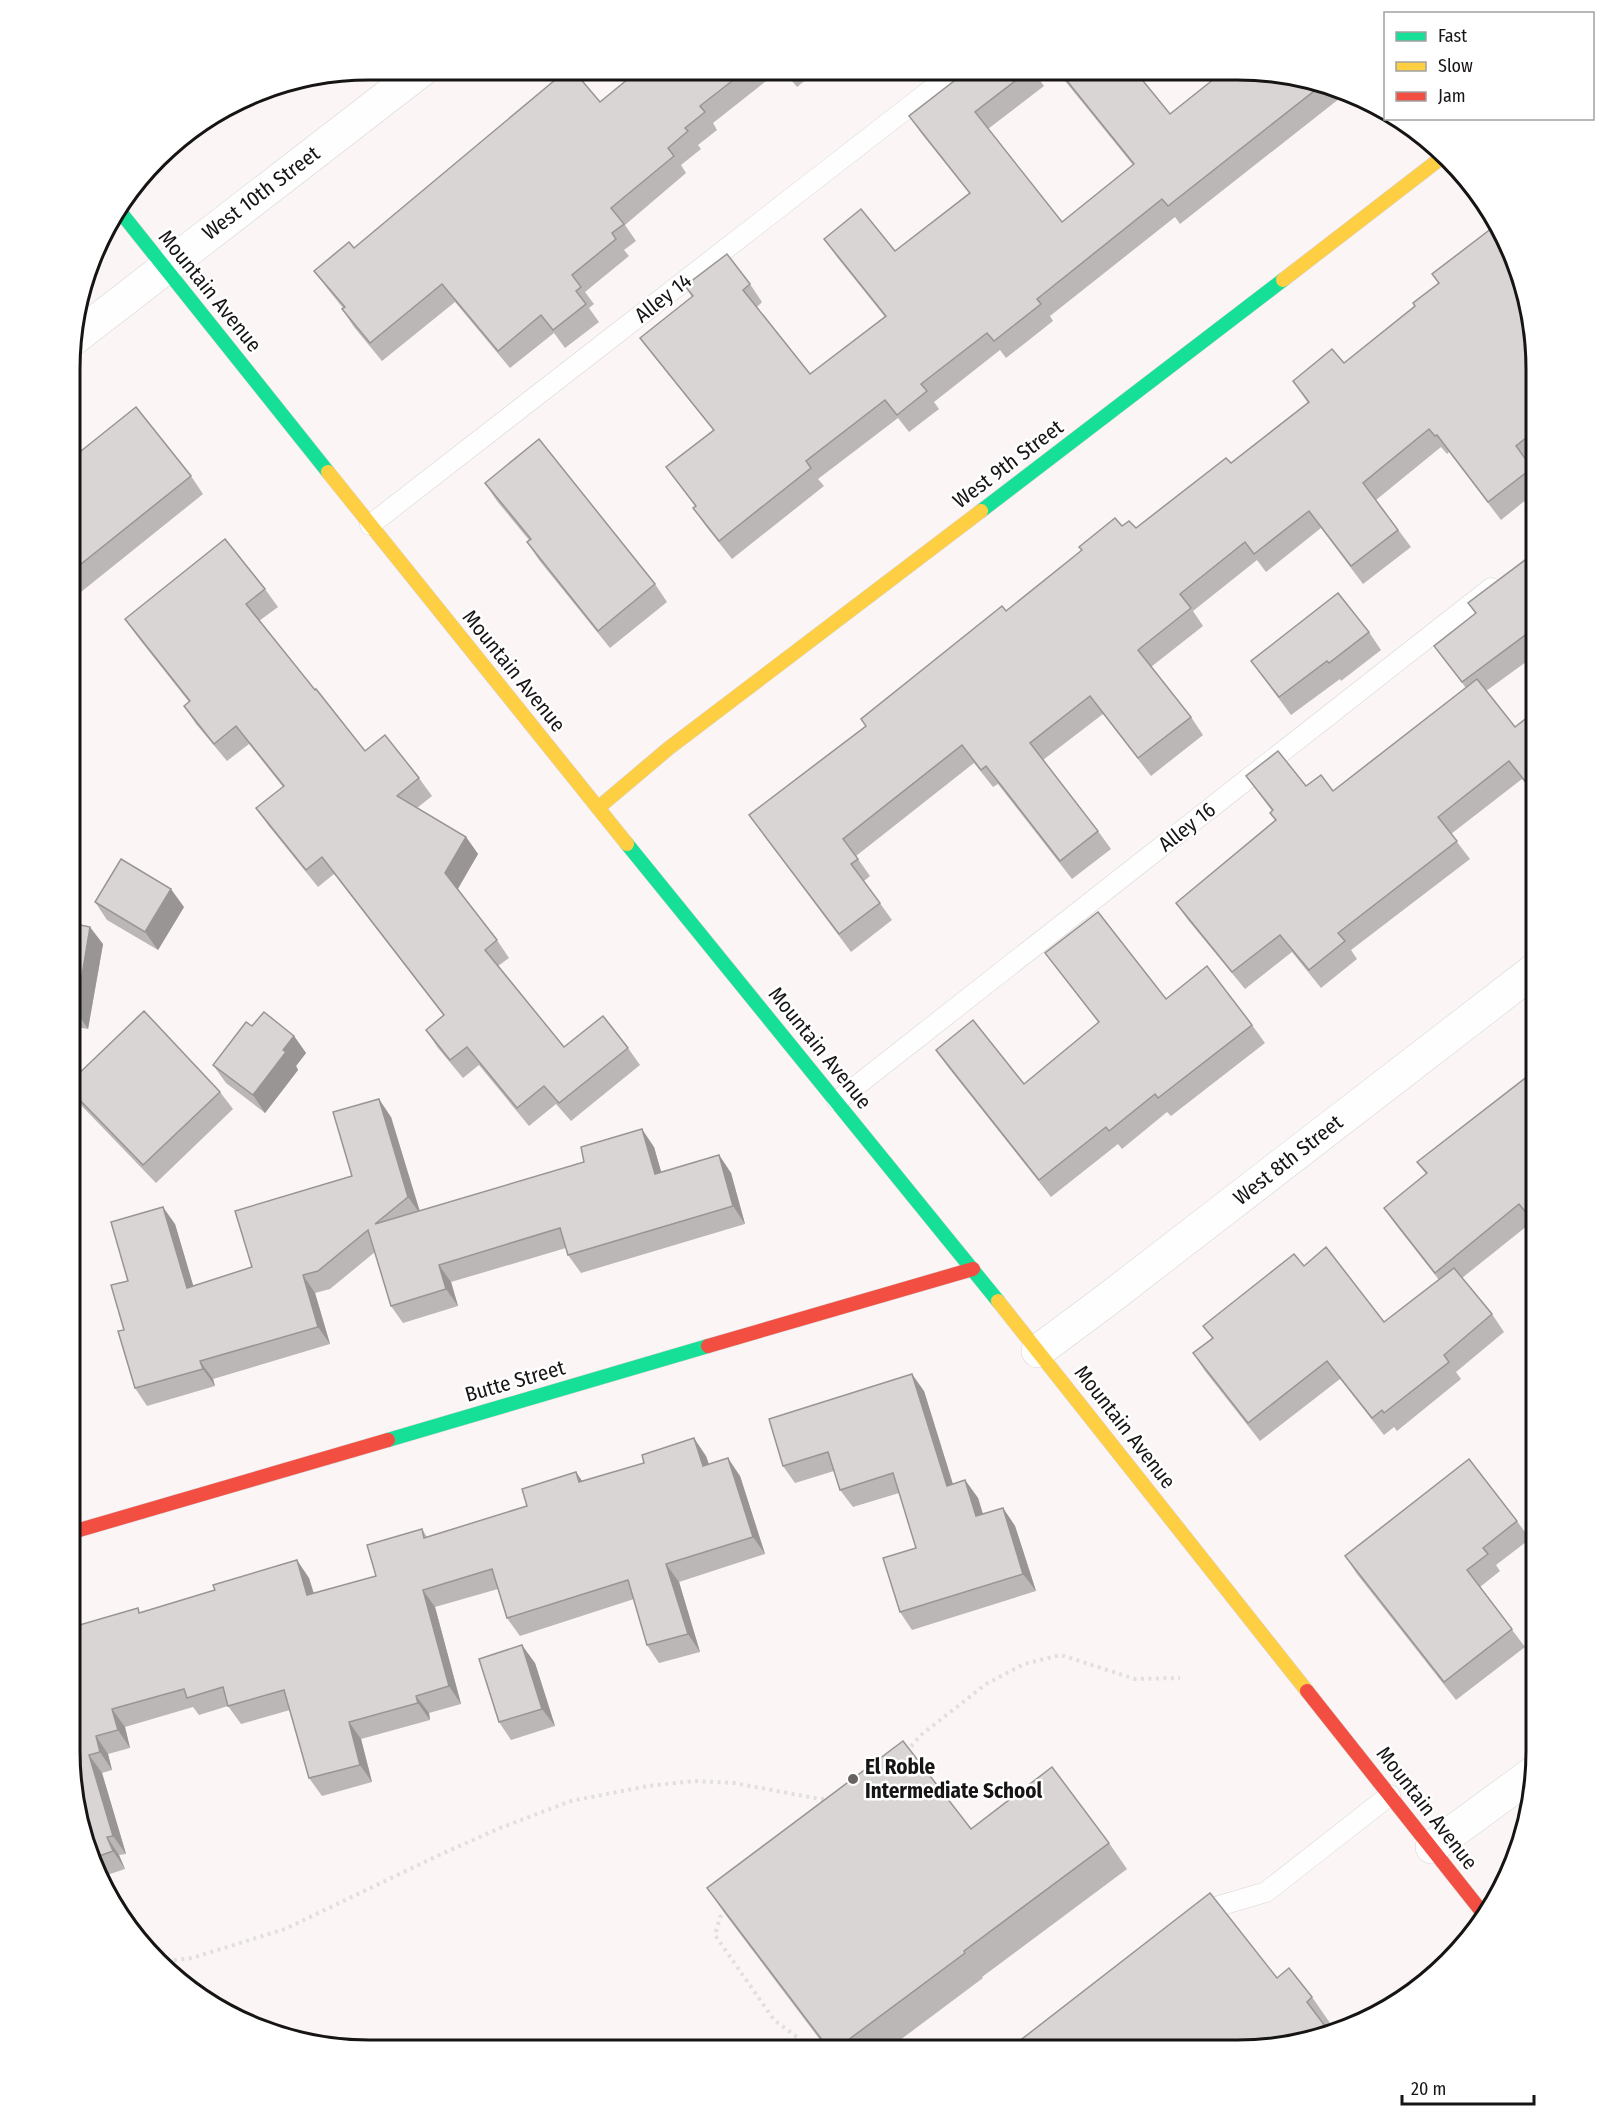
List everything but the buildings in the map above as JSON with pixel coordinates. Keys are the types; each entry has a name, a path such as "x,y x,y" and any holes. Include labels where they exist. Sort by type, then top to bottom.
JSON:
{"main road":[{"name":"West 9th Street","path":"598,808 669,748 759,682 1438,160"},
{"name":"Mountain Avenue","path":"123,216 598,808 973,1269 1480,1909"},
{"name":"Butte Street","path":"80,1530 973,1269"}],"street":[{"name":"West 10th Street","path":"82,332 409,80"},
{"name":"West 8th Street","path":"1038,1351 1114,1295 1526,977"},
{"path":"1432,1847 1525,1779"}],"lane":[{"name":"Alley 14","path":"370,525 943,80"},
{"name":"Alley 16","path":"837,1101 1509,574"},
{"path":"1184,1929 1212,1908 1266,1892 1390,1795"}],"path":[{"path":"906,1752 921,1736 986,1684 1024,1664 1061,1655 1135,1679 1180,1678"},
{"path":"170,1961 192,1958 285,1929 436,1856 500,1828 571,1802 648,1786 694,1781 734,1783 820,1799 841,1799"},
{"path":"729,1910 720,1917 715,1935 774,2020 801,2040"}],"traffic: fast":[{"path":"123,216 328,472"},
{"path":"981,511 1283,280"},
{"path":"627,844 998,1301"},
{"path":"388,1440 708,1346"}],"traffic: slow":[{"path":"1283,280 1438,160"},
{"path":"328,472 627,844"},
{"path":"598,808 669,748 981,511"},
{"path":"998,1301 1307,1691"}],"traffic: jam":[{"path":"708,1346 973,1269"},
{"path":"80,1530 388,1440"},
{"path":"1307,1691 1479,1909"}],"place":[{"name":"El Roble Intermediate School","path":"853,1779"}]}
